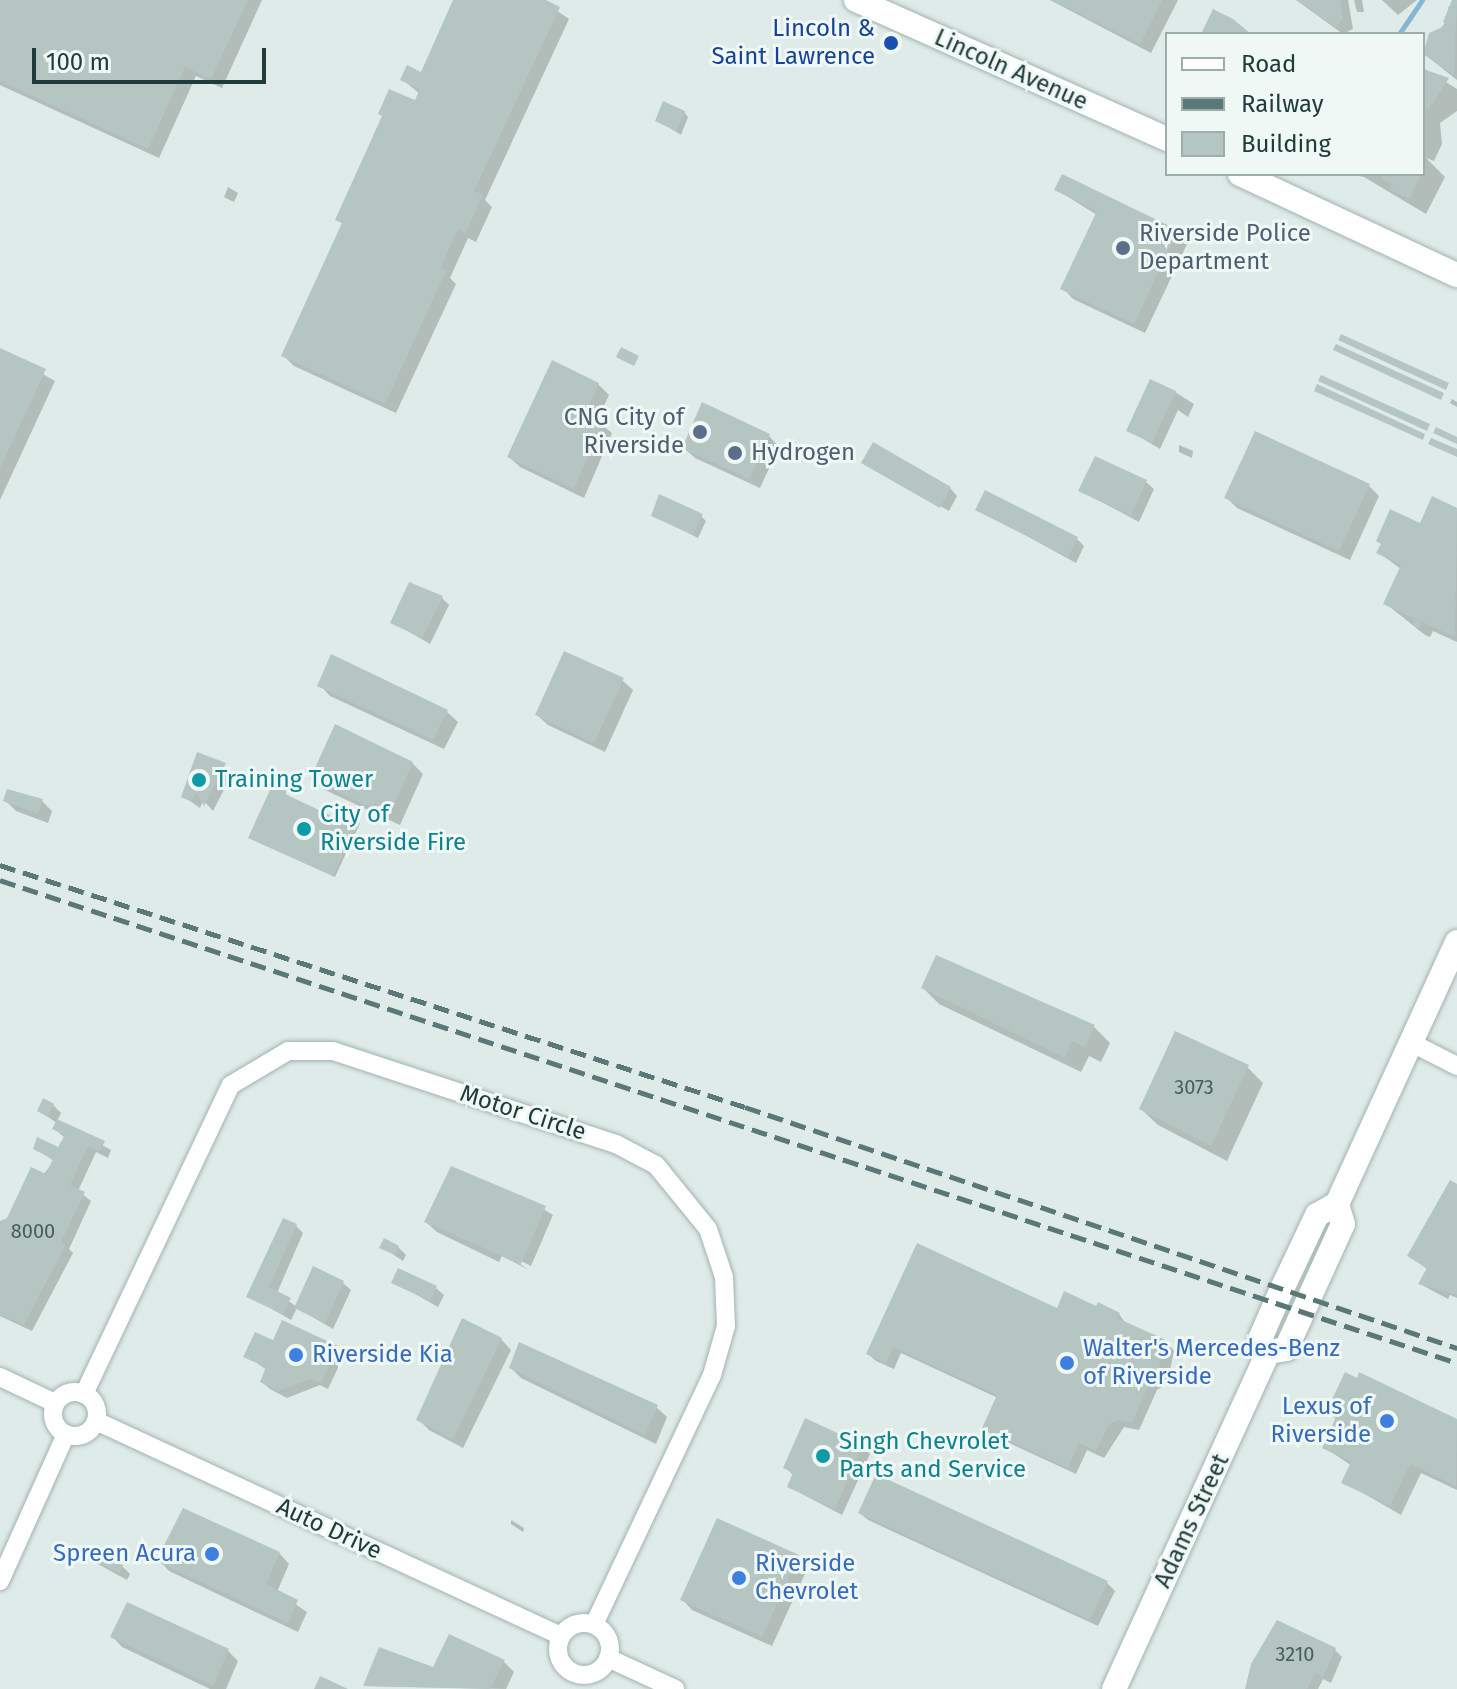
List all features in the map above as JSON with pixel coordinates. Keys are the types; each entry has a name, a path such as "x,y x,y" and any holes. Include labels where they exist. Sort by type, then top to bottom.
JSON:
{"main road":[{"name":"Lincoln Avenue","path":"856,0 1165,138"},
{"path":"1244,176 1457,275"},
{"name":"Adams Street","path":"1114,1689 1268,1352 1286,1349 1343,1224 1337,1204 1457,942"}],"street":[{"path":"1412,1043 1457,1066"},
{"name":"Motor Circle","path":"84,1394 225,1096 256,1067 288,1051 333,1051 616,1144 656,1165 708,1229 724,1277 726,1326 712,1375 594,1625"},
{"path":"0,1377 55,1403"},
{"path":"65,1394 84,1394 96,1408 96,1421 84,1434 66,1434 54,1421 55,1403 65,1394"},
{"name":"Auto Drive","path":"96,1421 561,1636"},
{"path":"0,1581 66,1434"},
{"path":"579,1623 594,1625 609,1642 608,1658 589,1675 568,1681 558,1652 561,1636 579,1623"},
{"path":"608,1658 675,1689"}],"building":[{"path":"0,0 248,0 211,79 185,67 148,149 0,81"},
{"path":"453,0 546,0 560,7 474,191 483,195 466,233 458,229 440,268 446,271 385,404 281,356 342,223 335,220 382,116 378,114 389,89 415,100 420,89 400,80 407,65 421,72"},
{"path":"1052,0 1162,0 1140,44"},
{"path":"1297,0 1340,0 1343,18 1336,28"},
{"path":"1452,0 1457,0 1454,75 1425,55 1429,33 1447,25 1443,22"},
{"path":"1213,9 1233,19 1249,32 1202,32"},
{"path":"1425,70 1449,78 1429,109 1425,107"},
{"path":"663,101 685,111 676,131 655,121"},
{"path":"1062,174 1178,230 1134,324 1060,289 1097,211 1054,190"},
{"path":"1382,176 1420,176 1410,199 1390,190 1392,184 1381,179"},
{"path":"1341,334 1449,383 1446,390 1338,340"},
{"path":"1336,344 1444,393 1441,400 1333,350"},
{"path":"621,347 639,356 634,366 616,357"},
{"path":"0,348 46,369 0,468"},
{"path":"552,360 599,383 586,413 603,421 574,489 507,457"},
{"path":"1321,375 1430,424 1427,431 1318,381"},
{"path":"1150,379 1176,391 1152,443 1126,431"},
{"path":"1317,384 1425,434 1423,440 1314,391"},
{"path":"702,402 770,434 749,479 682,448"},
{"path":"1436,427 1457,437 1457,444 1433,433"},
{"path":"1255,431 1370,484 1339,551 1224,498"},
{"path":"1431,438 1457,449 1457,457 1428,444"},
{"path":"873,442 951,487 940,508 861,463"},
{"path":"1095,456 1147,480 1131,516 1078,491"},
{"path":"985,490 1078,537 1068,557 975,510"},
{"path":"659,494 703,514 693,535 651,516"},
{"path":"1432,496 1457,508 1455,637 1422,622 1419,628 1412,625 1415,619 1383,604 1401,565 1376,553 1381,544 1376,541 1390,509 1420,523"},
{"path":"409,582 443,596 422,638 390,623"},
{"path":"564,651 624,678 594,743 535,715"},
{"path":"331,654 448,710 433,740 317,686"},
{"path":"335,724 413,762 389,816 310,779"},
{"name":"Training Tower","path":"197,752 226,763 204,806 196,793 192,802 181,797"},
{"name":"City of Riverside Fire","path":"274,781 287,788 285,794 340,820 344,812 359,820 333,876 248,838"},
{"path":"7,789 43,799 38,814 3,801"},
{"path":"936,955 1095,1025 1085,1047 1072,1041 1065,1058 921,988"},
{"path":"1175,1031 1249,1065 1211,1146 1139,1109"},
{"path":"43,1098 54,1104 48,1117 37,1111"},
{"path":"57,1119 105,1141 100,1151 88,1146 70,1185 85,1192 61,1242 66,1244 24,1325 0,1315 0,1221 7,1218 31,1167 46,1174 53,1159 33,1149 37,1137 58,1147 65,1135 52,1129"},
{"path":"451,1166 546,1206 521,1264 424,1222"},
{"path":"1450,1180 1457,1184 1457,1295 1418,1284 1427,1268 1407,1256"},
{"path":"283,1218 297,1224 269,1287 291,1298 283,1314 246,1297"},
{"path":"384,1238 399,1246 395,1255 379,1248"},
{"path":"917,1243 1057,1308 1064,1291 1096,1306 1098,1302 1120,1313 1117,1318 1168,1341 1159,1363 1160,1376 1150,1382 1132,1423 1119,1420 1109,1424 1096,1451 1079,1443 1068,1468 982,1428 997,1395 893,1347 886,1363 866,1354"},
{"path":"313,1266 344,1281 325,1323 294,1308"},
{"path":"398,1268 437,1286 430,1301 391,1283"},
{"path":"462,1318 502,1338 453,1439 416,1420"},
{"path":"282,1320 338,1346 321,1383 311,1379 278,1391 260,1382 266,1367 243,1357 255,1332 273,1340"},
{"path":"519,1342 658,1405 645,1435 509,1368"},
{"path":"1345,1372 1357,1378 1359,1372 1457,1419 1456,1486 1410,1464 1390,1506 1341,1483 1351,1462 1322,1448 1336,1417 1326,1412"},
{"name":"Singh Chevrolet Parts and Service","path":"805,1418 863,1445 835,1509 787,1487 793,1473 783,1468"},
{"path":"876,1474 1108,1581 1090,1620 858,1513"},
{"path":"183,1508 280,1552 266,1584 298,1600 288,1623 156,1561"},
{"name":"Riverside Chevrolet","path":"717,1518 799,1555 762,1637 680,1600"},
{"path":"89,1549 123,1565 120,1573 85,1558"},
{"path":"127,1602 229,1649 213,1686 110,1637"},
{"path":"1277,1620 1336,1648 1323,1677 1315,1673 1307,1689 1245,1689 1251,1664"},
{"path":"449,1634 505,1660 490,1689 363,1686 379,1647 433,1667"},
{"path":"320,1676 348,1689 314,1689"}],"waterway":[{"path":"1400,32 1422,0"}],"railway":[{"path":"0,865 745,1107 1457,1348"},
{"path":"0,880 1457,1363"}],"place":[{"name":"Lincoln & Saint Lawrence","path":"891,43"},
{"name":"Riverside Police Department","path":"1123,248"},
{"name":"CNG City of Riverside","path":"700,432"},
{"name":"Hydrogen","path":"735,453"},
{"name":"Training Tower","path":"199,780"},
{"name":"City of Riverside Fire","path":"304,829"},
{"name":"Riverside Kia","path":"296,1355"},
{"name":"Walter's Mercedes-Benz of Riverside","path":"1067,1363"},
{"name":"Lexus of Riverside","path":"1387,1421"},
{"name":"Singh Chevrolet Parts and Service","path":"823,1456"},
{"name":"Spreen Acura","path":"212,1554"},
{"name":"Riverside Chevrolet","path":"739,1578"}]}
